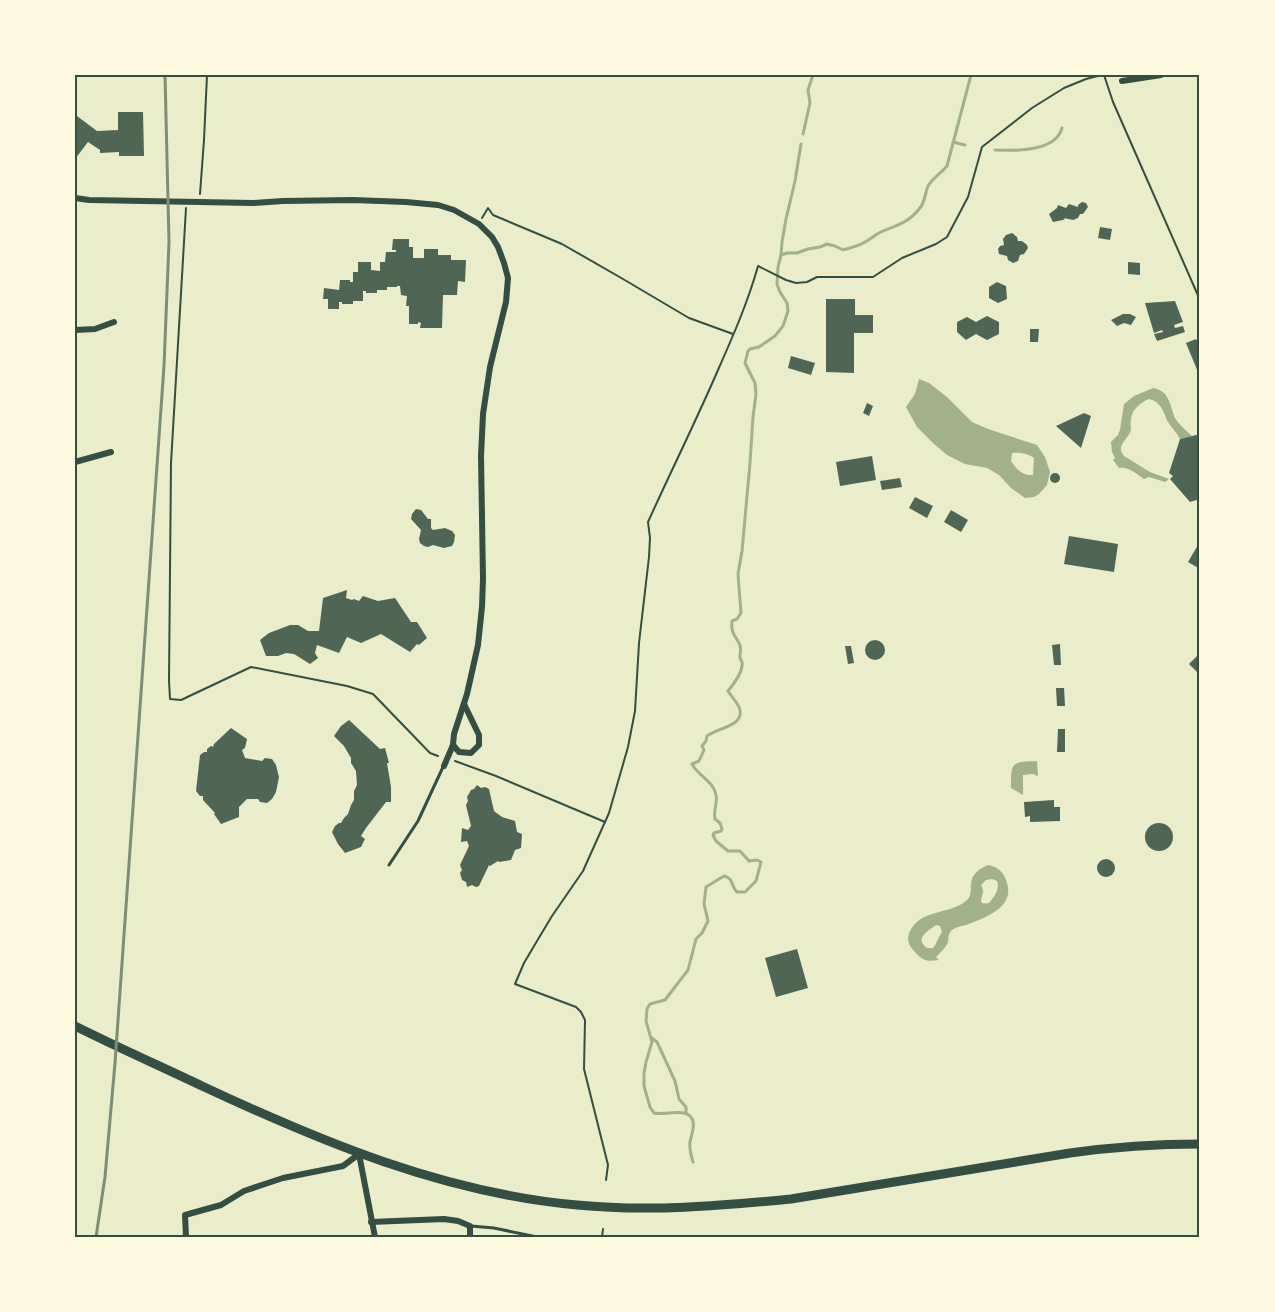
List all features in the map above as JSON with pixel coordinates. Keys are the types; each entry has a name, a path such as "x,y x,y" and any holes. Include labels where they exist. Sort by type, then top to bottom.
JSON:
{"main road":[{"path":"75,1026 274,1119 358,1154 427,1177 481,1191 576,1205 631,1209 697,1208 791,1199 1070,1153 1165,1144 1200,1144"}],"street":[{"path":"1122,81 1161,75"},
{"path":"75,198 253,203 353,200 406,202 438,205 454,210 479,224 492,237 498,247 508,278 507,302 490,367 483,414 482,607 478,645 453,745 445,762"},
{"path":"75,330 95,329 114,322"},
{"path":"75,462 111,452"},
{"path":"453,745 459,752 471,753 479,745 479,735 464,703"},
{"path":"186,1237 185,1215 220,1205 244,1191 283,1178 343,1166 358,1154 375,1237"},
{"path":"372,1222 444,1219 458,1221 470,1226 470,1237"}],"lane":[{"path":"389,865 418,821 445,762"},
{"path":"470,1226 494,1228 537,1237"}],"path":[{"path":"200,194 207,75"},
{"path":"606,1180 608,1165 584,1069 585,1020 576,1007 515,984 524,963 552,916 584,871 605,822 628,747 635,711 638,654 649,557 648,522 733,334 752,288 758,266 796,283 817,278 873,277 902,258 936,244 947,237 968,197 982,147 1032,108 1064,88 1103,75 1200,300"},
{"path":"186,202 171,463 170,699 181,700 251,667 346,686 373,694 430,753 445,762 496,776 605,822"},
{"path":"479,224 488,208 493,215 562,244 689,318 733,334"},
{"path":"602,1237 603,1229"}],"shaded area":[{"path":"919,379 929,383 972,422 1037,445 1045,457 1050,472 1047,485 1034,497 1025,498 999,475 987,468 965,464 947,455 917,427 906,407 915,394","holes":["1012,453 1026,454 1034,458 1033,475 1023,473 1015,467 1011,461"]},
{"path":"1153,388 1163,392 1176,420 1192,436 1180,439 1159,405 1149,399 1140,404 1131,416 1131,430 1121,449 1124,456 1150,472 1169,479 1165,482 1149,477 1144,479 1129,469 1119,468 1113,460 1115,458 1111,442 1120,430 1124,404 1134,396"},
{"path":"1037,761 1038,776 1023,775 1023,795 1011,788 1011,773 1014,765"},
{"path":"988,865 1002,873 1007,883 1006,899 996,911 952,930 947,944 936,957 939,960 923,959 910,944 908,938 910,931 921,919 966,901 971,893 974,874","holes":["992,879 998,884 995,896 989,903 983,903 981,885 986,880","936,925 940,926 942,932 933,948 927,948 922,938"]}],"building":[{"path":"118,112 143,112 144,156 119,156 119,152 100,153 100,150 88,142 75,159 75,118 77,116 97,131 118,130"},
{"path":"1082,202 1088,207 1078,218 1073,220 1064,218 1053,222 1049,214 1058,205 1066,208 1069,204 1078,207"},
{"path":"1100,227 1112,229 1110,240 1098,238"},
{"path":"1012,233 1028,248 1024,254 1020,255 1018,261 1013,263 1008,260 1007,256 999,254 998,249 1004,245 1003,239 1006,235"},
{"path":"393,239 409,239 409,247 413,247 413,258 424,258 424,249 438,249 438,255 451,255 451,260 466,260 465,282 458,281 457,295 443,295 442,328 420,328 421,323 418,322 418,324 409,324 407,296 401,295 400,286 377,290 377,293 363,291 363,301 353,301 353,304 339,302 339,309 328,309 328,299 323,299 324,288 339,290 340,280 353,282 353,272 358,272 358,262 371,262 371,270 380,271 380,262 385,262 386,252 396,252 392,250"},
{"path":"1128,262 1140,263 1140,275 1128,274"},
{"path":"997,282 1006,286 1007,299 998,303 989,298 989,287"},
{"path":"826,299 855,299 855,315 873,315 873,333 854,333 854,373 826,372"},
{"path":"1175,301 1183,322 1174,325 1175,328 1183,326 1185,332 1157,341 1154,334 1163,332 1162,330 1154,333 1145,303"},
{"path":"1123,314 1136,317 1131,325 1124,323 1117,326 1111,320"},
{"path":"987,316 999,322 999,334 987,340 976,334 966,340 957,332 957,322 967,317 976,322"},
{"path":"1030,329 1039,329 1038,342 1030,342"},
{"path":"1196,339 1200,346 1200,377 1186,343"},
{"path":"791,356 815,363 811,375 788,368"},
{"path":"867,403 873,406 869,416 863,413"},
{"path":"1084,413 1091,416 1081,448 1056,426"},
{"path":"1200,434 1200,499 1190,502 1170,479 1173,476 1169,473 1180,439"},
{"path":"872,456 876,480 840,486 836,462"},
{"path":"1055,473 1059,474 1059,482 1055,483 1051,482 1050,478 1051,474"},
{"path":"900,478 902,487 882,490 880,481"},
{"path":"915,497 933,506 927,518 909,508"},
{"path":"416,509 421,510 428,519 431,519 433,530 445,528 452,531 455,535 452,546 428,547 420,543 421,530 411,519"},
{"path":"951,510 968,520 961,532 944,522"},
{"path":"1069,536 1118,544 1114,572 1064,564"},
{"path":"1198,545 1200,547 1200,569 1188,562"},
{"path":"347,590 346,598 352,600 359,601 363,596 378,601 395,598 411,622 417,622 427,638 410,652 381,634 361,643 347,637 339,653 317,645 315,653 318,658 310,664 294,654 266,656 260,640 269,633 290,625 298,625 308,631 319,631 323,598"},
{"path":"875,640 882,643 885,650 882,657 875,660 868,657 865,650 868,643"},
{"path":"1060,644 1061,665 1054,665 1052,645"},
{"path":"845,646 851,646 854,663 848,664"},
{"path":"1200,653 1200,675 1189,664"},
{"path":"1056,688 1064,688 1065,706 1057,706"},
{"path":"349,720 380,749 385,748 389,763 387,763 391,802 386,802 366,828 361,836 365,839 361,847 345,853 332,832 348,814 354,800 357,785 356,771 344,746 334,736"},
{"path":"231,728 247,739 245,748 242,750 245,758 262,761 265,758 272,759 279,777 272,799 267,803 260,802 258,799 247,799 239,807 239,817 221,824 203,800 203,796 196,791 200,755 207,752 211,746 213,747"},
{"path":"1058,729 1065,729 1065,752 1057,752"},
{"path":"477,785 489,789 494,811 502,817 515,821 517,832 522,834 521,848 515,850 511,860 498,861 489,865 479,886 467,887 460,873 462,870 460,865 469,846 467,841 461,842 462,828 468,830 471,826 466,805 467,797"},
{"path":"1054,800 1054,807 1060,807 1060,821 1030,822 1030,816 1025,817 1024,802"},
{"path":"1159,823 1169,827 1173,837 1169,847 1159,851 1149,847 1145,837 1149,827"},
{"path":"1106,859 1112,862 1115,868 1112,874 1106,877 1100,874 1097,868 1100,862"},
{"path":"797,949 808,988 776,997 765,958"}],"waterway":[{"path":"803,134 810,103 808,90 813,75"},
{"path":"781,255 827,244 843,250 854,247 905,221 915,213 923,203 932,180 947,166 971,75"},
{"path":"995,150 1023,150 1043,146 1052,142 1062,128"},
{"path":"953,142 965,145"},
{"path":"693,1162 690,1147 692,1118 684,1113 654,1113 650,1107 644,1086 644,1073 652,1042 646,1021 647,1009 650,1004 665,1000 688,970 696,939 708,921 704,904 706,887 724,876 731,881 737,892 745,892 756,881 761,862 749,861 740,851 728,851 716,841 713,835 722,829 720,823 715,819 715,790 692,764 699,761 707,736 735,722 740,713 738,705 728,691 738,676 742,664 740,647 732,631 732,621 737,619 741,613 738,574 756,394 755,383 745,363 750,349 759,347 775,336 783,326 788,311 787,303 777,284 778,267 801,144"},
{"path":"652,1038 657,1042 675,1081 679,1099 686,1107 686,1113"}],"railway":[{"path":"96,1237 105,1177 115,1063 164,366 169,242 165,75"}]}
